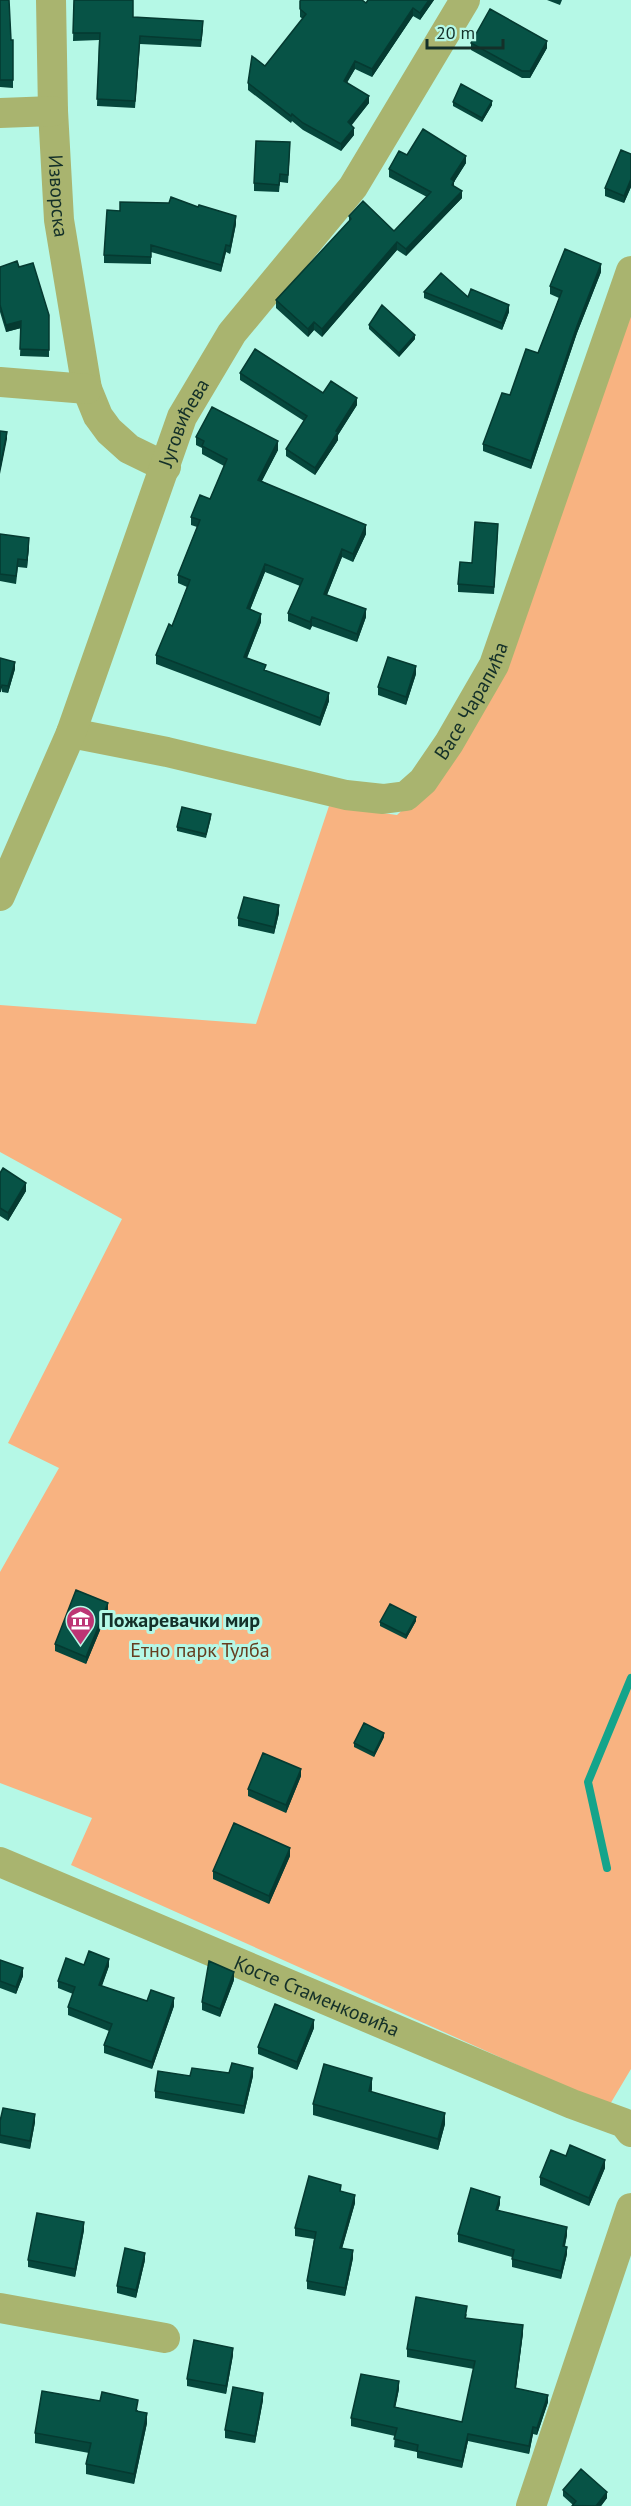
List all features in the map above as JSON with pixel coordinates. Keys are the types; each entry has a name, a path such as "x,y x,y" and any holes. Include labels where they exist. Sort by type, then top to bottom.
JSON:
{"street":[{"name":"Изворска","path":"51,0 53,111 59,220 87,389 98,416 109,431 129,449 166,467"},
{"name":"Југовићева","path":"0,896 72,733 182,417 232,333 353,187 465,0"},
{"path":"0,113 53,111"},
{"name":"Васе Чарапића","path":"72,733 167,752 346,795 383,799 406,796 423,781 449,743 494,665 631,271"},
{"path":"0,382 87,389"},
{"name":"Косте Стаменковића","path":"0,1862 572,2104 624,2123 631,2132"},
{"path":"531,2506 631,2208"},
{"path":"0,2308 165,2338"}],"green space":[{"name":"Етно парк Тулба","path":"631,277 631,2069 609,2106 71,1865 92,1818 0,1783 0,1572 59,1468 8,1443 122,1219 0,1152 0,1005 256,1024 329,806 397,815 430,784 504,626"}],"building":[{"path":"0,0 9,0 11,40 13,40 13,80 0,80"},
{"path":"74,0 133,0 133,17 203,21 201,40 140,36 135,101 97,99 100,33 73,33"},
{"path":"301,0 362,0 366,3 368,0 429,0 420,13 413,8 372,69 355,61 344,81 369,96 348,122 354,128 341,144 303,123 292,114 291,116 248,83 252,56 265,66 306,14 300,9"},
{"path":"490,9 547,41 530,71 522,71 471,43"},
{"path":"461,84 492,101 482,118 453,102"},
{"path":"423,129 466,156 451,179 454,181 452,185 462,191 406,249 397,242 322,329 314,322 308,329 276,300 351,219 349,216 363,201 394,231 431,192 389,169 399,151 407,155"},
{"path":"256,141 290,142 288,175 280,174 279,185 254,183"},
{"path":"621,150 631,154 631,179 624,196 605,188"},
{"path":"171,197 198,207 199,205 236,216 230,246 226,245 221,265 151,245 151,257 104,255 107,210 120,211 120,202 169,203"},
{"path":"565,249 601,264 577,326 531,461 483,444 502,393 510,395 526,349 538,353 562,291 550,286"},
{"path":"17,261 19,267 33,263 49,315 49,350 20,349 21,321 6,325 0,305 0,267"},
{"path":"441,273 468,297 471,289 509,305 502,323 424,292"},
{"path":"382,305 415,335 399,353 369,325"},
{"path":"255,349 323,393 331,381 357,398 315,468 286,449 307,416 240,373"},
{"path":"212,407 278,441 258,480 366,525 353,554 342,549 324,594 366,609 357,634 312,617 310,622 288,613 303,579 265,564 247,608 261,614 244,657 266,665 264,670 329,693 320,718 156,655 169,624 172,626 190,580 178,575 200,520 191,517 200,495 210,499 227,459 202,446 204,441 196,437"},
{"path":"0,431 7,432 0,468"},
{"path":"475,522 498,524 494,587 458,584 460,562 472,563"},
{"path":"0,534 29,538 27,560 18,559 16,576 0,574"},
{"path":"388,657 416,666 406,697 378,687"},
{"path":"0,658 15,662 8,686 2,685 0,692"},
{"path":"182,807 211,814 206,834 177,827"},
{"path":"244,897 279,905 274,927 238,918"},
{"path":"3,1168 26,1183 8,1213 0,1208 0,1173"},
{"path":"76,1590 108,1603 86,1657 55,1644"},
{"path":"390,1604 416,1617 406,1635 380,1622"},
{"path":"364,1723 384,1733 374,1753 354,1743"},
{"path":"263,1753 301,1769 286,1805 248,1789"},
{"path":"234,1823 290,1848 269,1896 213,1871"},
{"path":"89,1951 109,1959 99,1985 147,2001 151,1990 174,1998 152,2062 104,2045 112,2024 68,2007 75,1987 58,1981 66,1958 84,1965"},
{"path":"0,1960 23,1968 16,1987 0,1981"},
{"path":"209,1961 234,1972 220,2009 202,2002"},
{"path":"275,2004 314,2020 297,2062 258,2047"},
{"path":"232,2063 253,2068 244,2106 155,2091 158,2071 190,2076 192,2068 229,2073"},
{"path":"324,2064 372,2078 369,2091 445,2113 438,2139 313,2104"},
{"path":"3,2108 35,2114 30,2141 0,2135"},
{"path":"570,2145 605,2160 589,2198 540,2177 551,2150 566,2156"},
{"path":"309,2176 341,2185 340,2191 355,2195 340,2248 353,2250 345,2288 307,2281 316,2232 295,2228"},
{"path":"471,2188 500,2197 496,2210 567,2227 563,2246 567,2247 561,2271 512,2259 514,2250 458,2234"},
{"path":"37,2213 84,2222 75,2269 28,2260"},
{"path":"125,2248 145,2253 136,2290 117,2286"},
{"path":"416,2297 467,2306 465,2318 523,2325 515,2388 548,2395 537,2428 533,2427 529,2446 468,2434 462,2461 417,2451 418,2445 394,2439 397,2428 351,2418 361,2374 399,2381 394,2407 462,2422 475,2361 407,2349"},
{"path":"194,2340 233,2348 226,2386 187,2379"},
{"path":"233,2387 263,2393 255,2436 225,2430"},
{"path":"42,2391 100,2401 102,2392 138,2400 136,2411 147,2413 134,2474 86,2464 91,2443 35,2433"},
{"path":"581,2469 607,2492 596,2506 572,2506 576,2501 563,2490"}],"waterway":[{"path":"607,1868 588,1782 631,1678"}],"place":[{"name":"Пожаревачки мир","path":"80,1646"}]}
